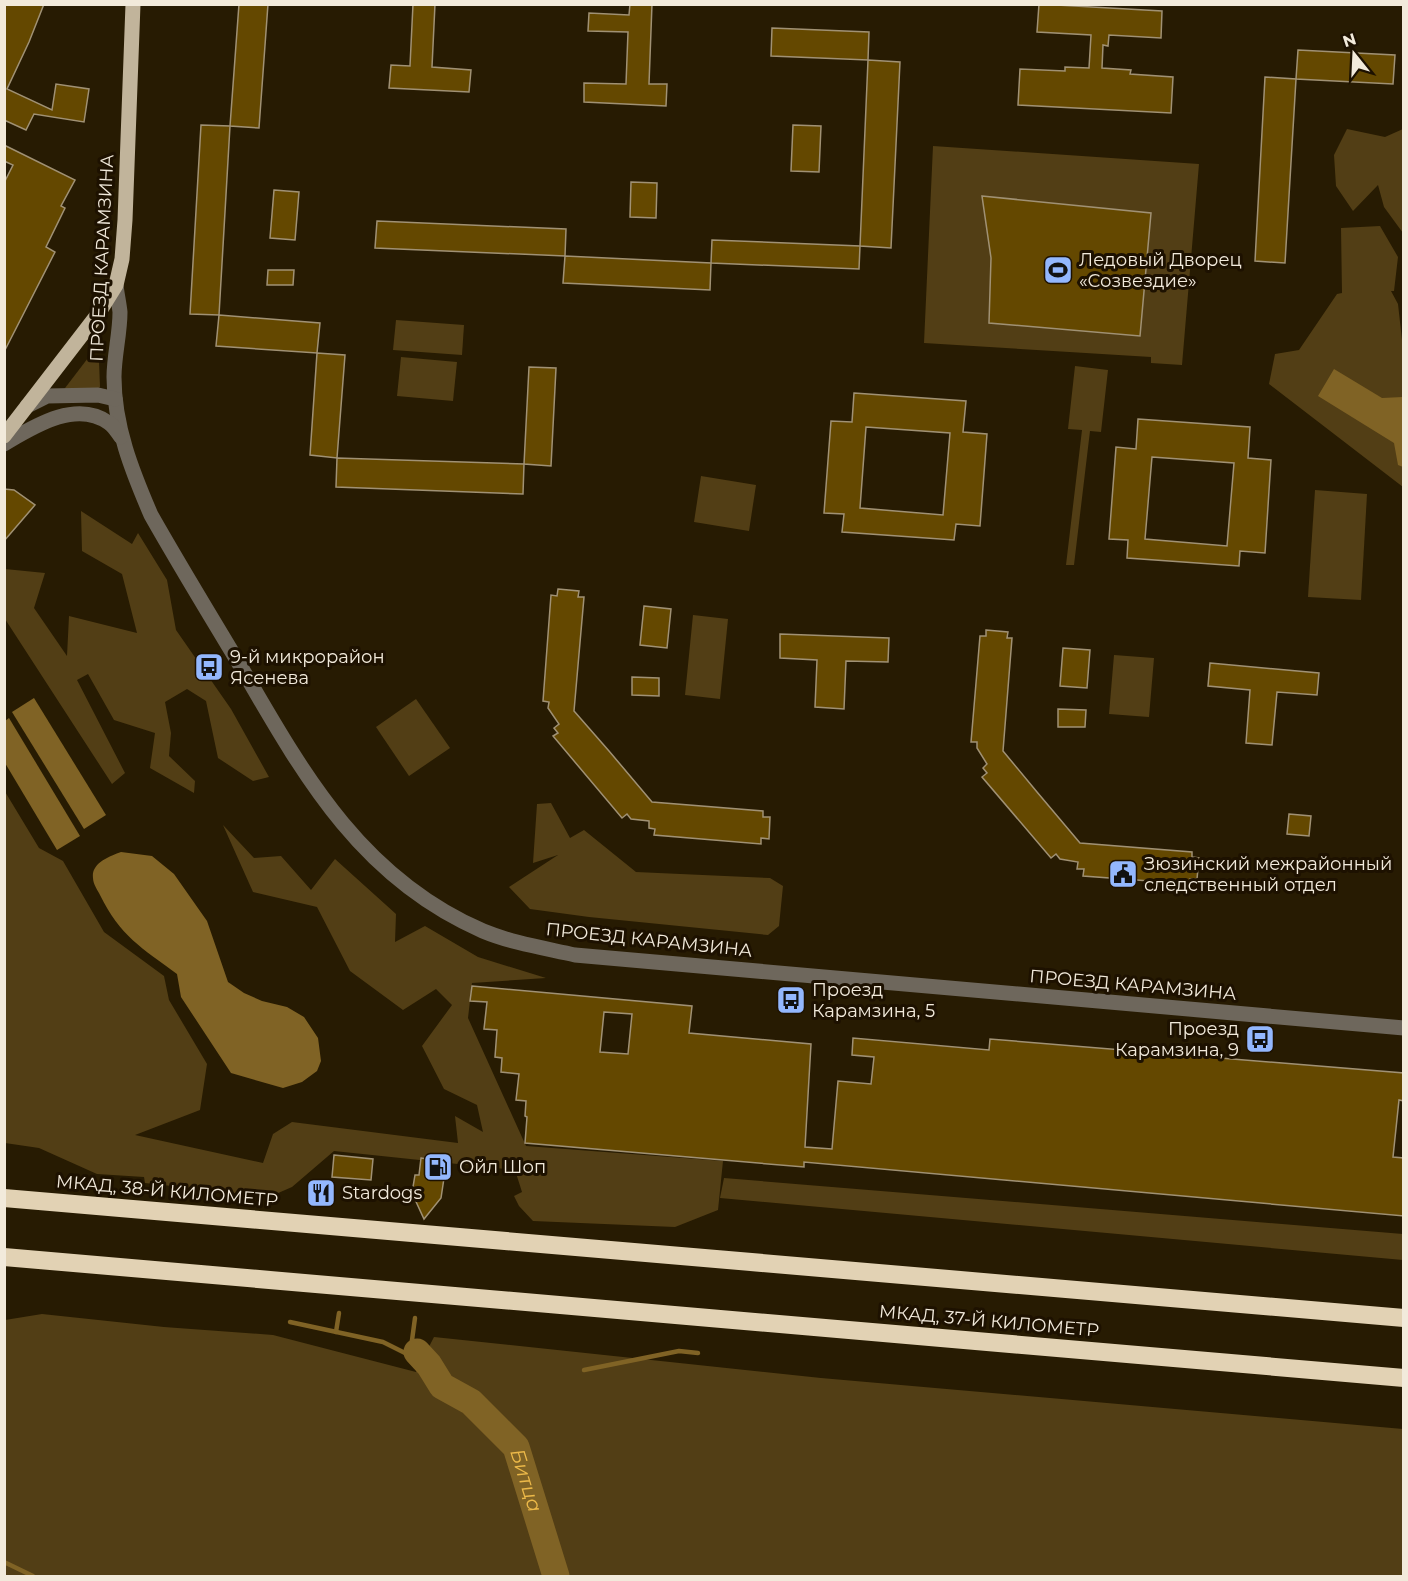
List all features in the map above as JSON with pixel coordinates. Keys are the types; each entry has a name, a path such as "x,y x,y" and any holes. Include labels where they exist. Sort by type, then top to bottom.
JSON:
{"highway":[{"name":"МКАД, 38-Й КИЛОМЕТР","path":"4,1198 1404,1318"},
{"name":"МКАД, 37-Й КИЛОМЕТР","path":"8,1258 1404,1377"}],"main road":[{"name":"ПРОЕЗД КАРАМЗИНА","path":"116,285 122,259 125,220 133,4"},
{"path":"4,436 98,314 116,285"}],"street":[{"name":"ПРОЕЗД КАРАМЗИНА","path":"116,285 120,313 114,376 115,399 122,438 134,477 156,524 295,759 334,815 372,856 405,885 451,915 484,931 524,944 575,955 1404,1028"},
{"path":"27,406 47,396 98,395 115,399"},
{"path":"4,444 51,419 74,414 97,417 110,423 122,438"}],"shaded area":[{"path":"1347,129 1385,137 1403,129 1403,233 1384,207 1378,185 1353,211 1336,186 1334,155"},
{"name":"Ледовый Дворец «Созвездие»","path":"933,146 1199,164 1182,365 1151,363 1151,357 924,343"},
{"path":"1380,226 1398,257 1394,291 1391,291 1398,304 1403,349 1403,487 1269,384 1275,354 1299,350 1337,294 1342,293 1341,228"},
{"path":"396,320 464,325 462,355 393,350"},
{"path":"401,357 457,362 453,401 397,396"},
{"path":"88,358 99,361 100,387 94,392 62,392"},
{"path":"1075,366 1108,370 1101,432 1090,431 1074,565 1066,565 1082,430 1068,429"},
{"path":"1334,369 1382,398 1403,397 1403,467 1398,465 1394,443 1318,396"},
{"path":"701,476 756,485 749,531 694,522"},
{"path":"1315,490 1367,494 1361,600 1308,597"},
{"path":"81,511 132,544 138,533 167,580 176,630 231,709 269,777 253,781 218,758 206,701 187,689 165,702 171,733 169,756 195,781 194,793 150,768 155,733 114,720 88,674 77,680 125,773 112,784 5,619 5,569 45,573 34,608 67,656 69,616 137,633 122,574 82,551"},
{"path":"693,615 728,619 720,699 685,695"},
{"path":"1114,655 1154,658 1149,717 1109,714"},
{"path":"34,698 106,815 84,829 12,712"},
{"path":"416,699 450,748 409,776 376,727"},
{"path":"9,718 80,836 57,850 5,763 5,721"},
{"path":"4,790 39,848 63,861 104,932 164,976 169,1000 207,1064 200,1110 135,1135 263,1163 273,1134 292,1122 458,1143 455,1116 483,1132 477,1105 444,1089 422,1046 452,1005 436,989 403,1010 350,971 317,907 253,892 223,825 254,858 281,856 311,890 335,859 396,914 395,942 425,926 478,957 546,978 472,983 468,1018 526,1146 723,1161 718,1210 675,1227 533,1221 519,1206 514,1196 522,1192 515,1170 334,1151 292,1187 269,1197 145,1183 144,1177 97,1174 39,1148 5,1143"},
{"path":"551,803 570,838 584,830 636,872 770,878 783,886 779,926 768,935 530,909 509,887 558,855 533,863 537,804"},
{"path":"121,852 152,856 174,874 207,921 228,982 244,993 262,1001 287,1007 304,1017 318,1038 321,1061 317,1071 302,1082 283,1088 231,1073 181,997 177,974 124,931 108,909 94,883 93,873 98,864"},
{"path":"724,1178 1403,1234 1403,1260 720,1198"},
{"path":"42,1314 164,1327 273,1335 416,1372 434,1337 821,1378 1403,1429 1403,1576 5,1576 5,1320"}],"building":[{"path":"4,4 44,4 7,89 52,110 56,84 89,89 84,122 34,114 26,130 4,120"},
{"path":"239,4 268,4 259,128 230,126"},
{"path":"413,4 435,4 432,67 471,70 469,92 389,88 391,65 410,66"},
{"path":"630,4 652,4 649,84 667,84 666,106 584,102 584,83 626,84 628,32 588,31 589,13 629,15"},
{"path":"1039,4 1162,11 1161,38 1109,35 1108,46 1103,45 1102,68 1131,70 1130,74 1173,77 1171,113 1018,105 1020,69 1065,71 1065,67 1089,68 1091,35 1037,32"},
{"path":"772,28 869,32 868,60 771,56"},
{"path":"1298,50 1395,55 1393,84 1296,79"},
{"path":"868,60 900,62 891,248 860,246"},
{"path":"1265,77 1296,79 1285,263 1255,261"},
{"path":"201,125 230,126 219,315 190,314"},
{"path":"793,125 821,126 819,172 791,171"},
{"path":"4,145 75,180 61,206 65,208 46,247 55,252 4,352 4,183 13,165 4,161"},
{"path":"631,182 657,183 656,218 630,217"},
{"path":"274,190 299,192 295,240 270,238"},
{"path":"982,196 1151,213 1140,336 989,323 991,258"},
{"path":"377,221 566,229 565,256 375,248"},
{"path":"712,240 860,246 859,269 711,263"},
{"path":"565,256 711,263 710,290 563,283"},
{"path":"268,270 294,270 293,285 267,285"},
{"path":"219,315 320,323 317,353 216,346"},
{"path":"317,353 345,355 337,458 310,455"},
{"path":"529,367 556,368 551,466 524,464"},
{"path":"854,393 966,401 963,432 987,434 980,526 956,524 954,540 842,532 844,514 824,513 831,421 852,422","holes":["866,427 950,433 943,515 860,508"]},
{"path":"1138,419 1250,427 1248,458 1271,460 1265,553 1240,551 1239,566 1127,558 1128,540 1109,539 1116,447 1136,449","holes":["1152,457 1234,463 1227,546 1145,539"]},
{"path":"337,458 524,464 523,494 336,487"},
{"path":"4,489 14,490 35,505 4,541"},
{"path":"558,589 579,591 578,597 584,597 574,711 652,802 763,811 763,817 770,817 769,839 761,838 761,844 654,835 655,829 649,828 649,821 631,819 627,814 622,818 553,736 558,733 554,728 559,724 548,708 549,702 543,701 551,595 557,596"},
{"path":"644,606 671,609 667,648 640,645"},
{"path":"986,630 1008,632 1007,638 1012,638 1003,751 1080,843 1192,852 1192,857 1199,858 1197,879 1190,879 1190,884 1083,876 1084,869 1077,869 1078,862 1060,859 1056,854 1051,858 982,777 987,773 983,768 987,764 977,748 977,742 971,742 980,636 986,636"},
{"path":"780,634 889,638 888,662 846,661 844,709 815,707 817,660 780,658"},
{"path":"1063,648 1090,650 1087,688 1060,686"},
{"path":"1210,663 1319,673 1317,695 1277,692 1272,745 1246,743 1250,690 1208,686"},
{"path":"632,677 659,678 659,696 632,695"},
{"path":"1058,709 1086,710 1085,727 1058,727"},
{"path":"1289,814 1311,816 1309,836 1287,834"},
{"path":"472,986 692,1006 689,1033 811,1044 805,1147 832,1149 838,1081 871,1084 874,1057 852,1055 853,1038 989,1050 990,1039 1404,1073 1404,1101 1399,1100 1393,1157 1404,1158 1404,1216 804,1162 804,1167 525,1143 526,1101 516,1100 519,1074 501,1072 502,1058 495,1057 497,1030 484,1029 487,1002 470,1001","holes":["604,1012 632,1014 628,1054 600,1052"]},
{"path":"334,1155 373,1159 371,1180 332,1177"},
{"path":"421,1158 439,1161 438,1167 443,1167 441,1178 444,1178 441,1198 424,1219 412,1193 415,1175 419,1175"}],"waterway":[{"path":"336,1332 339,1313"},
{"name":"Битца","path":"410,1355 415,1318"},
{"path":"290,1322 383,1342 429,1365"},
{"path":"584,1370 679,1351 698,1353"},
{"name":"Битца","path":"417,1352 429,1365 442,1386 471,1402 516,1447 556,1576"},
{"path":"4,1562 33,1576"}],"place":[{"name":"Ледовый Дворец «Созвездие»","path":"1058,270"},
{"name":"9-й микрорайон Ясенева","path":"209,667"},
{"name":"Зюзинский межрайонный следственный отдел","path":"1123,874"},
{"name":"Проезд Карамзина, 5","path":"791,1000"},
{"name":"Проезд Карамзина, 9","path":"1260,1039"},
{"name":"Ойл Шоп","path":"438,1167"},
{"name":"Stardogs","path":"321,1193"}]}
